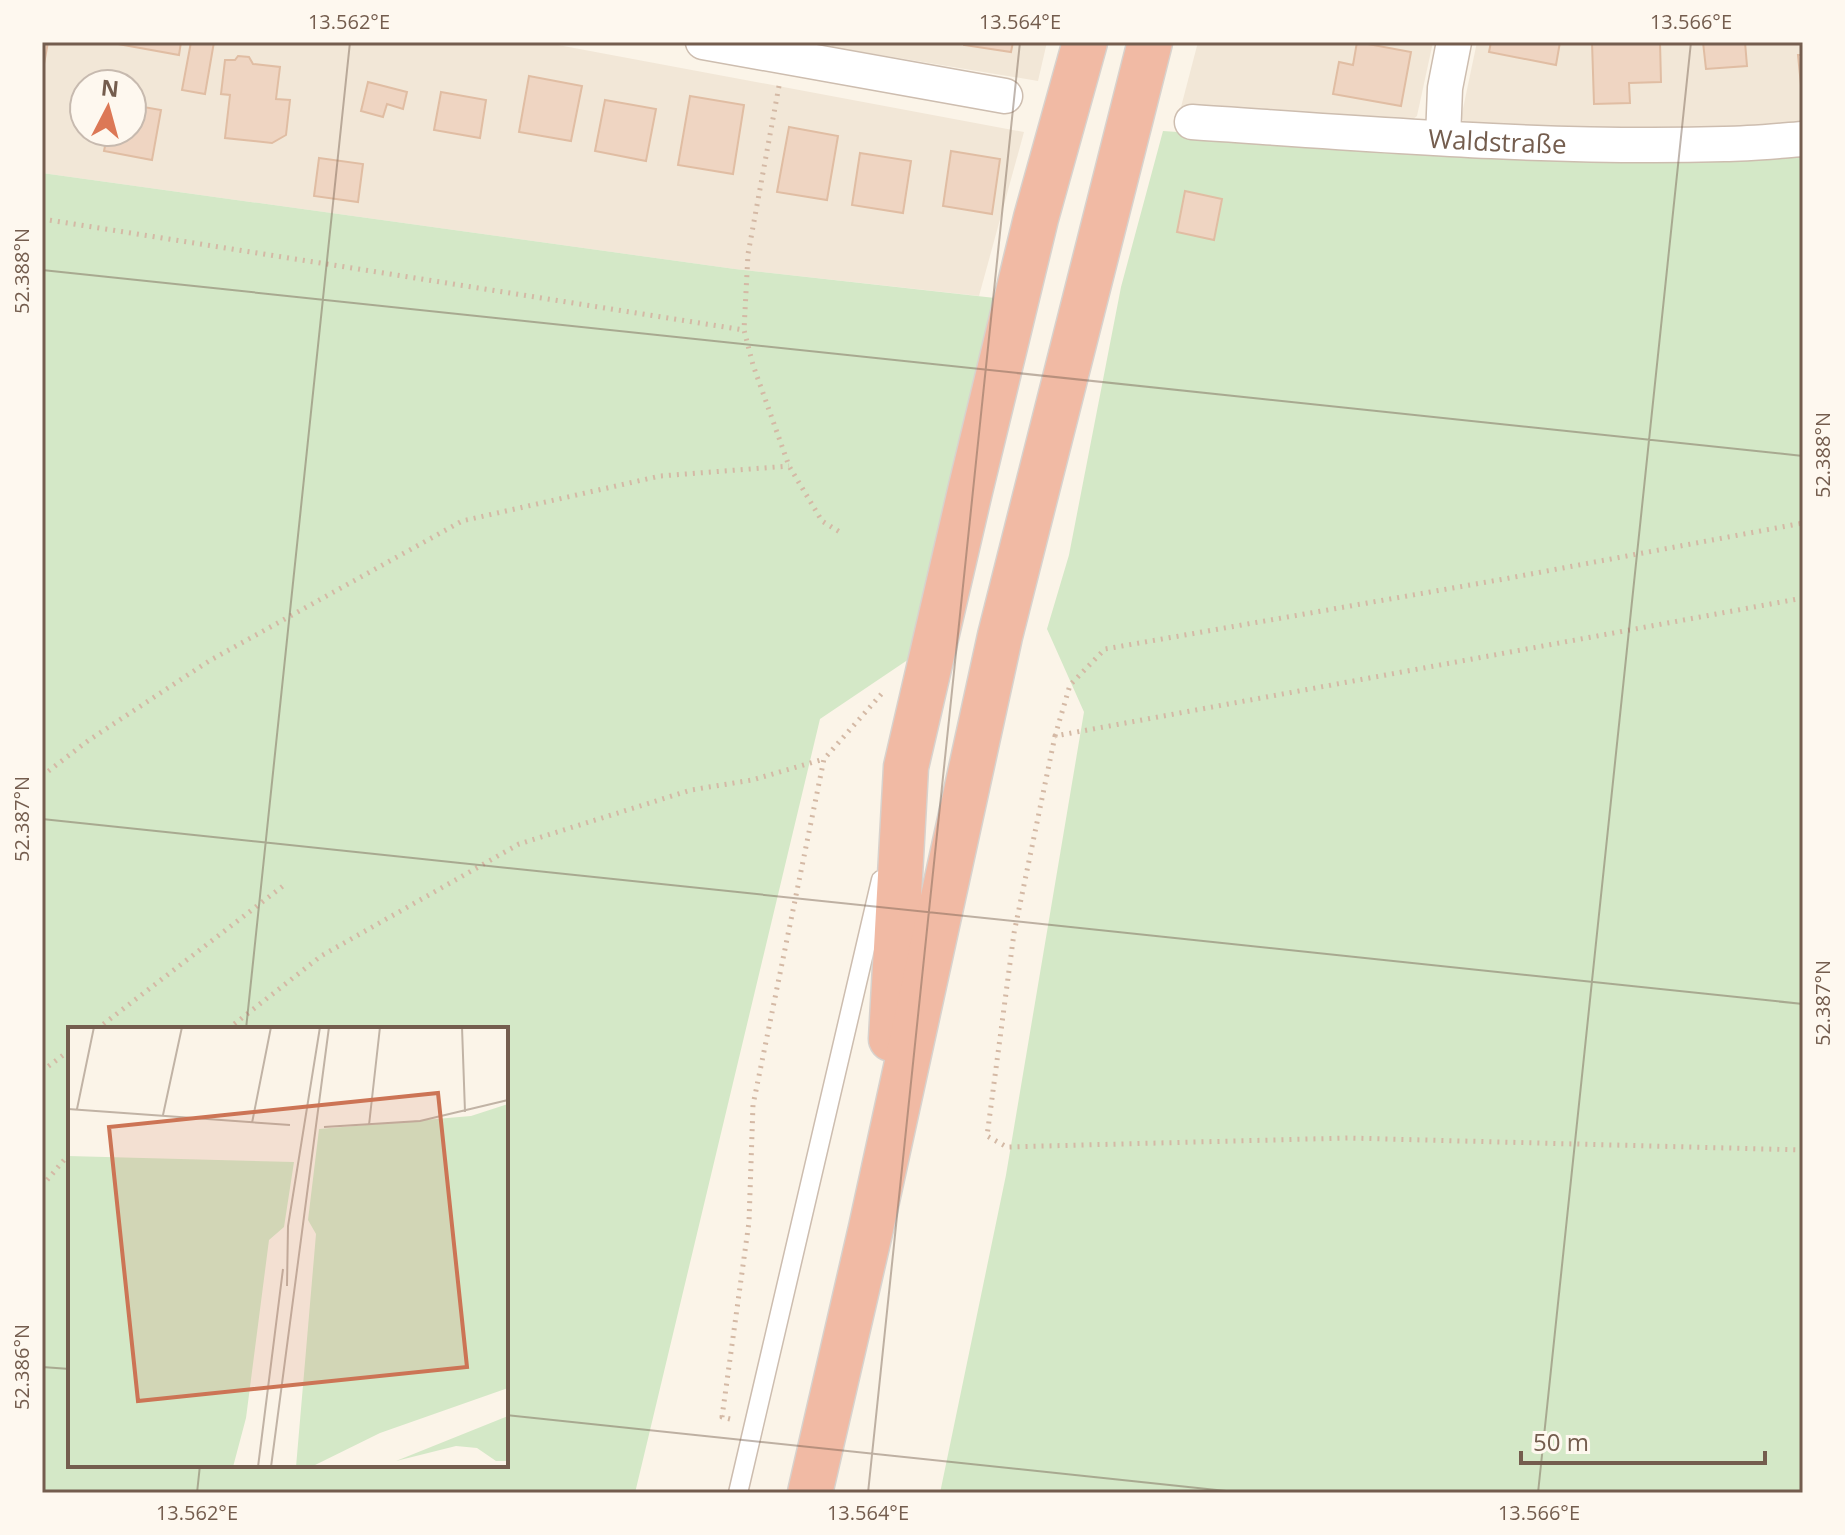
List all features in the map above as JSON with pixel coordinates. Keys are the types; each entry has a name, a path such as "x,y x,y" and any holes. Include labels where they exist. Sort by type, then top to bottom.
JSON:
{"highway":[{"path":"871,1228 890,1054 906,767 1036,218 1085,42"},
{"path":"810,1493 1000,636 1150,42"}],"street":[{"path":"703,42 794,53 1005,96"},
{"path":"1443,138 1445,88 1454,42"},
{"name":"Waldstraße","path":"1192,122 1563,143 1710,144 1803,139"}],"lane":[{"path":"738,1493 869,938 906,767"}],"path":[{"path":"794,53 748,254 744,330 753,365 789,466 822,521 843,534"},
{"path":"42,219 744,330"},
{"path":"42,776 89,740 209,661 462,521 660,476 789,466"},
{"path":"1803,523 1105,649 1070,685 1055,736 1014,933 987,1136 1007,1147 1348,1138 1803,1150"},
{"path":"1055,736 1803,598"},
{"path":"754,1426 722,1417 749,1222 753,1105 824,759 891,683"},
{"path":"231,1027 321,956 519,844 691,790 752,780 824,759"},
{"path":"100,1027 283,886"},
{"path":"42,1071 68,1052"},
{"path":"42,1186 68,1155"}],"shaded area":[{"path":"42,42 542,42 1024,132 979,296 735,269 42,173"},
{"path":"830,42 1047,42 1038,81 832,47"},
{"path":"1198,42 1433,42 1417,116 1398,131 1181,107"},
{"path":"1477,42 1803,42 1803,125 1474,134 1461,118"}],"green space":[{"path":"1163,131 1499,154 1803,150 1803,1493 940,1493 1006,1175 1084,712 1047,629 1069,555 1121,287"},
{"path":"42,173 735,269 1004,299 915,655 820,719 635,1493 42,1493"}],"building":[{"path":"42,42 48,42 44,64 42,63"},
{"path":"119,42 181,42 179,55"},
{"path":"191,42 214,42 205,94 182,90"},
{"path":"964,42 1013,42 1011,52 964,45"},
{"path":"1357,42 1411,52 1401,106 1333,94 1339,62 1353,65"},
{"path":"1491,42 1560,42 1556,65 1489,52"},
{"path":"1592,42 1660,42 1661,82 1629,83 1630,103 1594,104"},
{"path":"1703,42 1745,42 1747,66 1706,69"},
{"path":"1798,55 1803,55 1803,95 1802,95"},
{"path":"238,56 249,57 253,64 280,67 276,99 290,100 286,135 272,143 225,138 230,95 221,94 225,60 235,60"},
{"path":"529,76 582,86 571,141 519,132"},
{"path":"368,82 407,92 403,109 387,104 383,117 361,111"},
{"path":"441,92 486,100 480,138 434,130"},
{"path":"690,96 744,105 733,174 678,165"},
{"path":"605,100 656,109 646,161 595,151"},
{"path":"148,108 161,110 152,160 104,151 105,148 148,148"},
{"path":"789,127 838,136 827,200 777,192"},
{"path":"951,151 1000,159 992,214 943,206"},
{"path":"860,153 911,161 903,213 852,205"},
{"path":"319,158 363,164 358,202 314,196"},
{"path":"1185,191 1222,199 1214,240 1177,232"}]}
